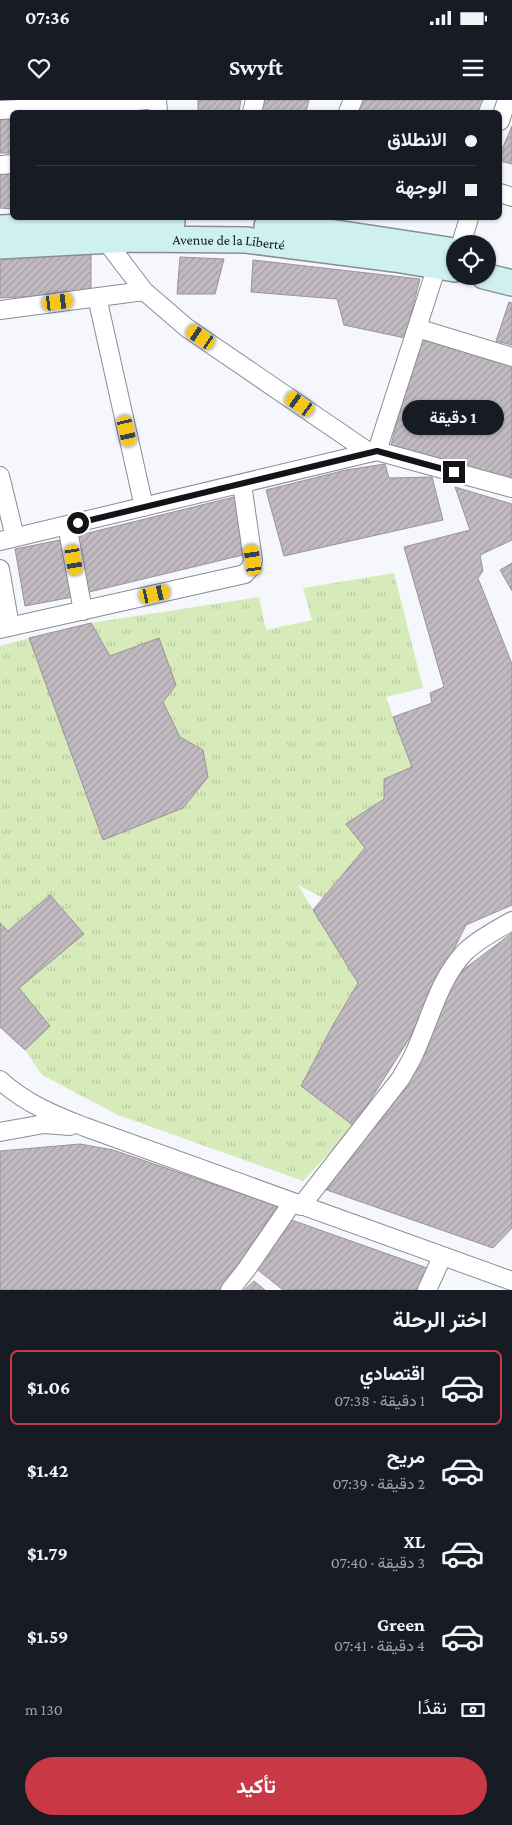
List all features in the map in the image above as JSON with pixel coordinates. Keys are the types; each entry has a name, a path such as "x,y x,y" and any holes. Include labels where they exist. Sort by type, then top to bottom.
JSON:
{"street":[{"path":"0,110 147,100"},
{"path":"502,115 507,100"},
{"path":"464,235 468,220"},
{"name":"Avenue de la Liberté","path":"0,228 134,222 250,224 323,231 446,263"},
{"name":"Avenue de la Liberté","path":"0,246 106,241 246,240 446,263"},
{"path":"106,241 144,291 187,328 374,452 512,488"},
{"path":"496,263 512,268"},
{"path":"374,452 417,328 446,273"},
{"path":"496,279 512,283"},
{"path":"0,310 144,291"},
{"path":"97,297 144,507"},
{"path":"417,328 512,357"},
{"path":"0,476 7,539 374,452"},
{"path":"0,568 5,627 245,574 251,567 253,560 242,484"},
{"path":"68,525 83,611"},
{"path":"230,1290 297,1204 401,1078 414,1056 439,994 453,966 467,950 488,934 512,921"},
{"path":"0,1080 10,1089 47,1112 85,1127 512,1281"},
{"path":"0,1132 44,1124 85,1127"},
{"path":"427,1290 442,1257"}],"green space":[{"path":"394,573 423,688 386,697 412,767 384,779 384,799 346,824 365,848 323,898 298,885 358,983 333,1025 301,1086 354,1126 303,1181 118,1115 42,1075 25,1050 50,1026 19,988 84,934 50,895 8,931 0,923 0,646 29,638 103,840 183,808 208,777 203,750 180,737 163,702 175,685 159,638 110,656 91,623 259,597 266,630 312,620 303,588"}],"building":[{"path":"198,100 241,100 239,110 198,110"},
{"path":"261,100 309,100 306,110 258,110"},
{"path":"359,100 483,100 479,110 356,110"},
{"path":"150,106 150,110 64,110"},
{"path":"10,112 10,153 0,153 0,113"},
{"path":"512,126 512,164 502,162 502,149"},
{"path":"10,172 10,209 0,208 0,173"},
{"path":"91,251 91,293 0,298 0,253"},
{"path":"180,257 224,259 215,294 177,294"},
{"path":"253,260 420,279 405,338 344,325 337,299 251,292"},
{"path":"509,302 512,303 512,345 496,341"},
{"path":"419,335 512,363 512,479 390,449"},
{"path":"385,464 389,478 432,477 443,520 284,556 266,490 346,470"},
{"path":"455,487 512,504 512,540 480,555 483,571 478,578 512,664 512,905 466,925 409,1039 354,1126 301,1086 333,1025 358,983 313,910 365,848 346,824 384,799 384,779 412,767 393,717 432,703 430,693 444,687 404,547 470,530"},
{"path":"238,496 247,554 85,593 76,536"},
{"path":"65,539 73,597 25,606 15,549"},
{"path":"512,563 512,591 500,570"},
{"path":"91,623 110,656 159,638 176,685 163,702 180,737 203,750 208,777 183,808 103,840 29,638"},
{"path":"50,895 84,934 19,988 50,1026 25,1050 0,1027 0,923 8,931"},
{"path":"512,933 512,1228 493,1248 324,1189 418,1068 455,976"},
{"path":"80,1144 113,1150 277,1206 223,1290 0,1290 0,1151"},
{"path":"286,1218 430,1269 419,1290 283,1290 253,1266"},
{"path":"254,1281 265,1290 244,1290"}],"route":[{"path":"78,523 377,451 454,472"}]}
